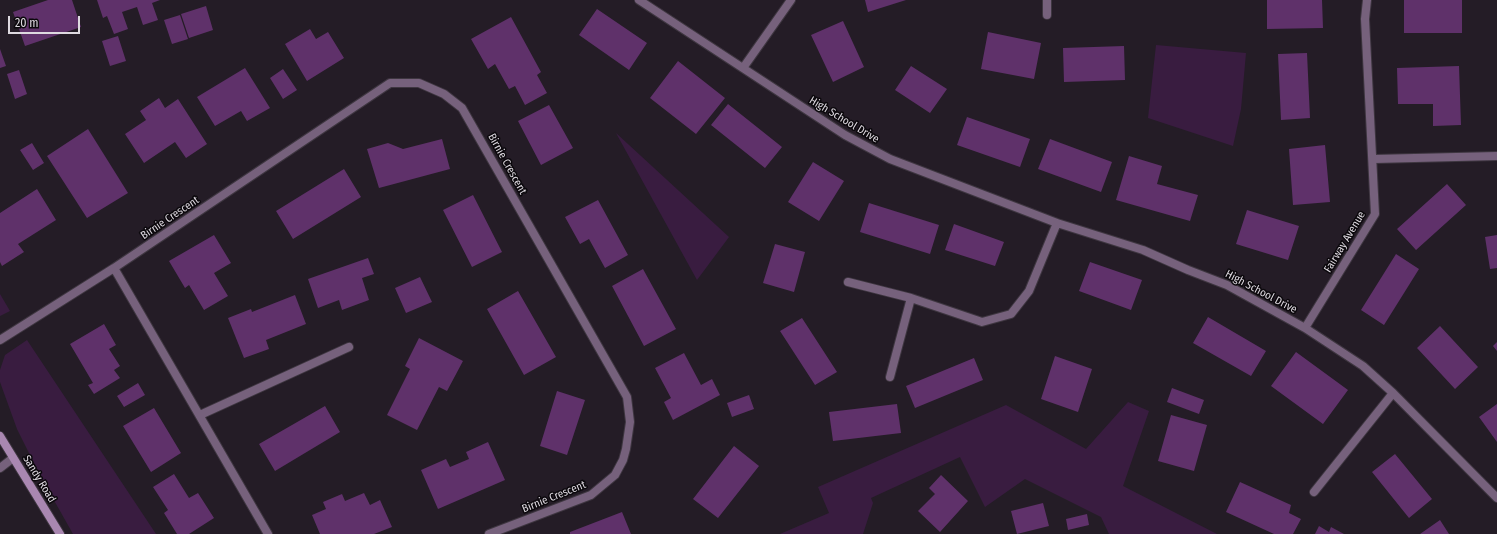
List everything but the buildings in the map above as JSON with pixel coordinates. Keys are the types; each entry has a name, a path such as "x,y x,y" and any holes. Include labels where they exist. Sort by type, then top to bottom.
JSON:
{"street":[{"name":"High School Drive","path":"638,0 845,135 890,159 1057,223 1143,250 1188,270 1227,284 1305,328 1363,366 1393,393 1497,498"},
{"path":"743,68 791,0"},
{"path":"1047,0 1047,15"},
{"name":"Fairway Avenue","path":"1305,328 1375,214 1374,158 1365,20 1367,0"},
{"name":"Birnie Crescent","path":"0,340 114,268 390,83 419,82 444,94 462,108 627,397 630,422 623,460 615,475 591,495 489,534"},
{"path":"1374,158 1497,156"},
{"path":"848,282 911,298 982,322 1011,314 1029,291 1057,223"},
{"path":"114,268 200,414 268,534"},
{"path":"890,377 911,298"},
{"path":"200,414 349,348"},
{"path":"1314,492 1393,393"},
{"name":"Sandy Road","path":"0,436 60,534"},
{"path":"0,468 13,458"}],"shaded area":[{"path":"1156,45 1246,53 1241,109 1233,146 1148,118"},
{"path":"616,133 729,237 697,280"},
{"path":"0,294 10,311 0,316"},
{"path":"27,340 156,534 73,534 42,479 17,429 0,382 0,370 5,355"},
{"path":"1128,402 1149,411 1123,486 1217,534 1109,534 1101,517 1025,479 985,507 960,457 871,498 873,503 863,534 780,534 829,513 818,487 1006,405 1086,449"}]}
